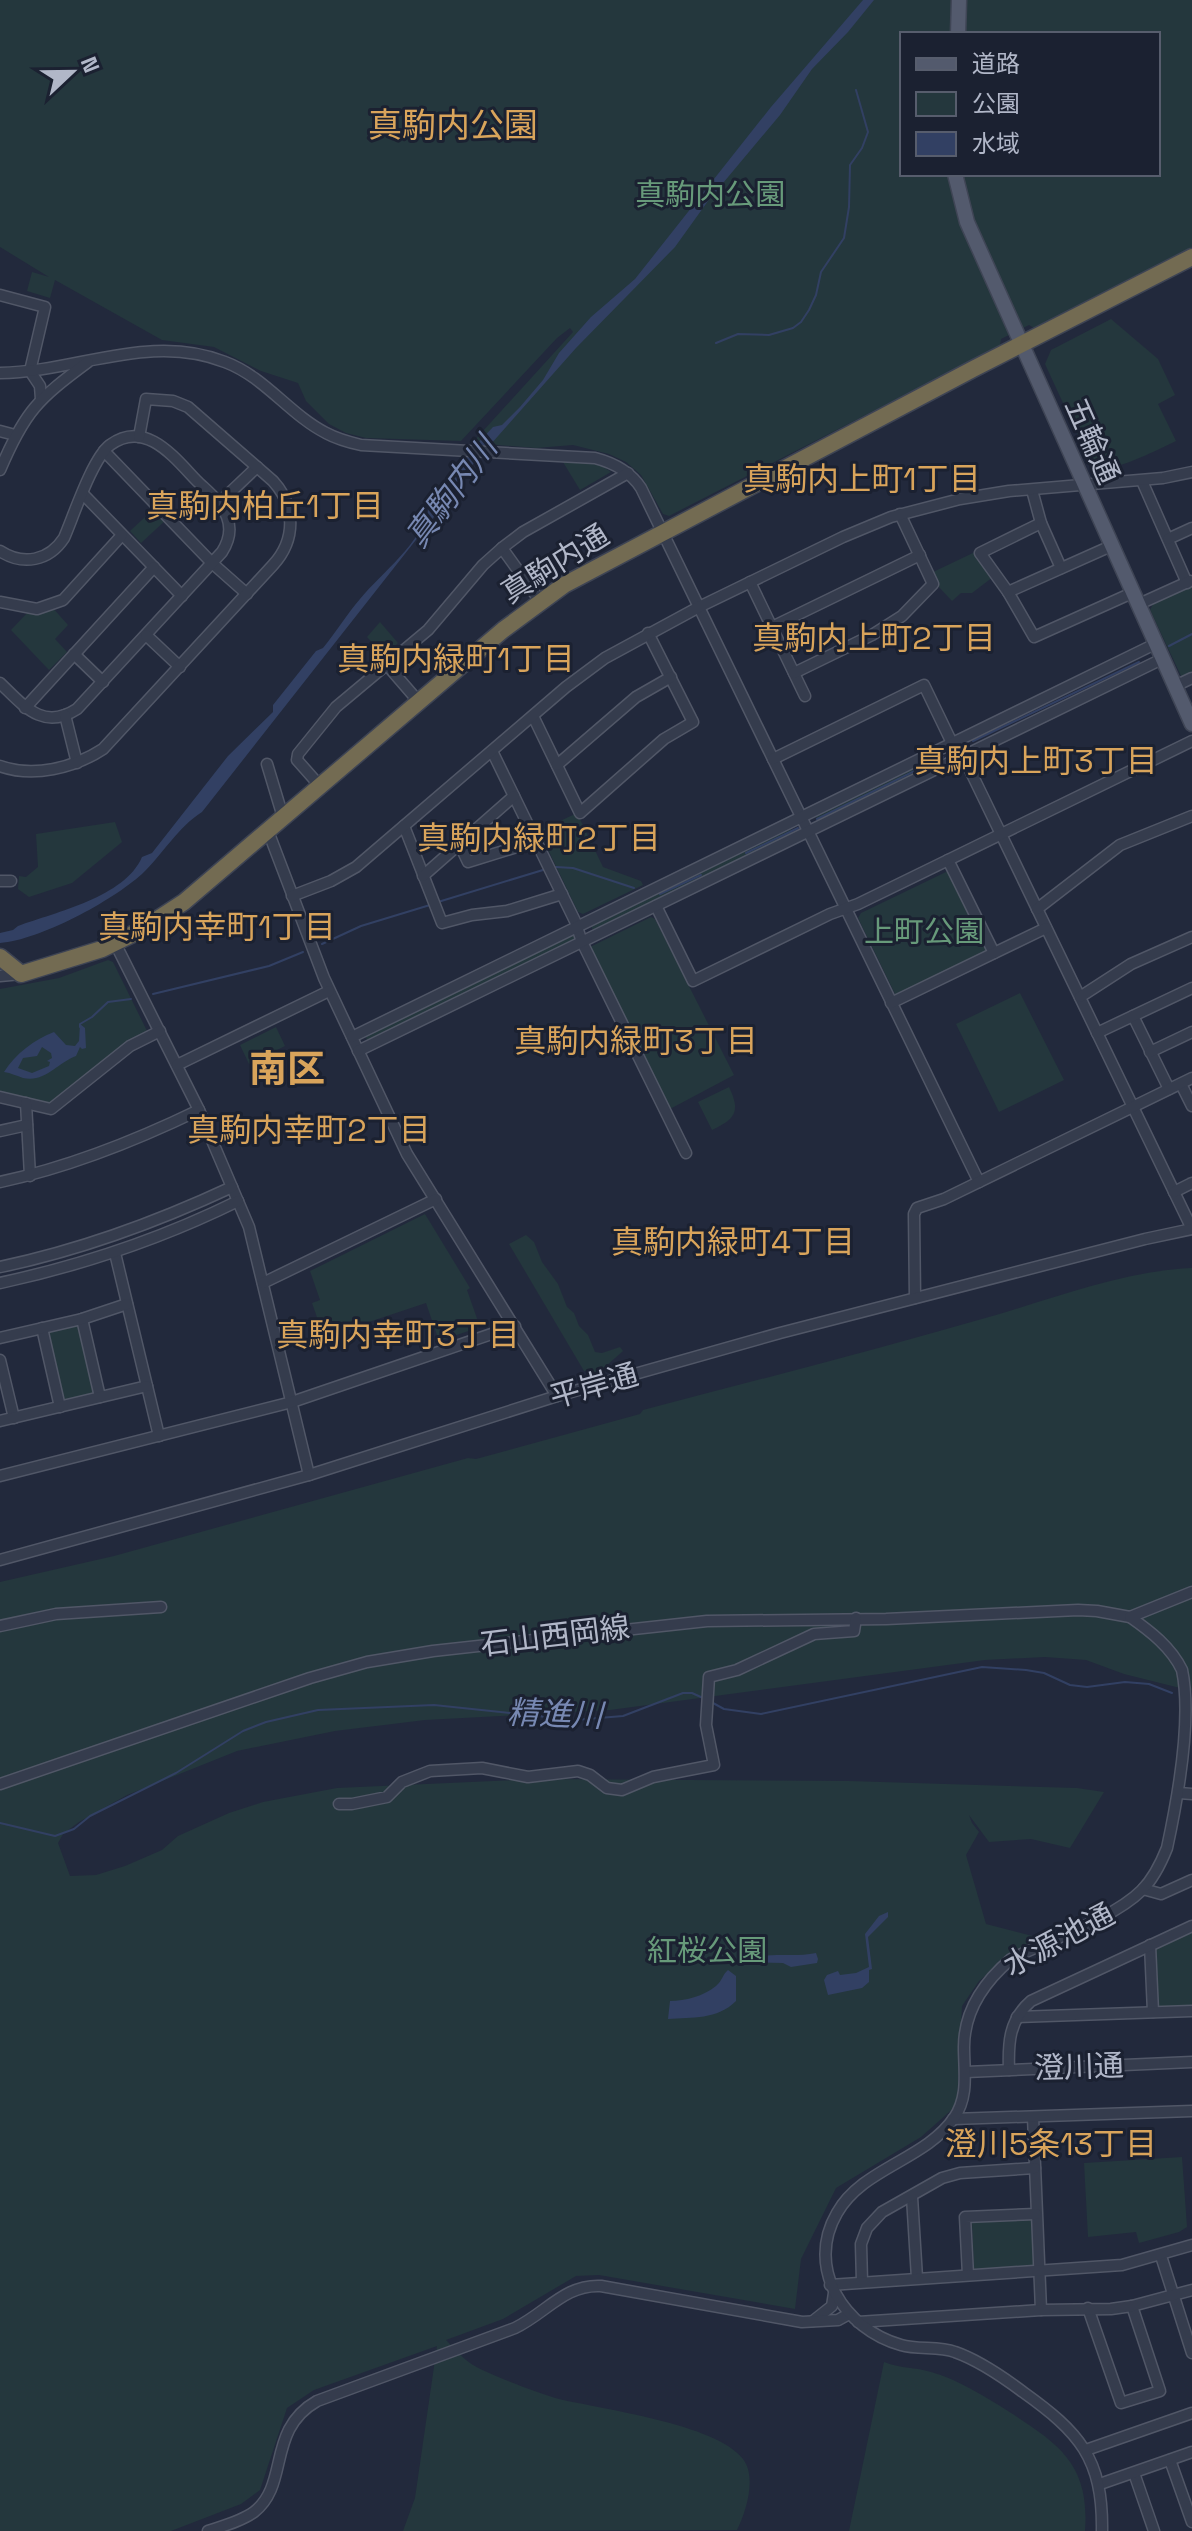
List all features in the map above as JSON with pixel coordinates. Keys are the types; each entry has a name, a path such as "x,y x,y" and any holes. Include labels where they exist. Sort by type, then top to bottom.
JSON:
{"highway":[{"name":"真駒内通","path":"21,974 75,959 115,943 184,902 540,601 564,585 1192,257"},
{"path":"0,957 21,974"}],"main road":[{"path":"958,32 959,0"},
{"name":"五輪通","path":"956,176 967,222 1082,485 1192,724"}],"street":[{"path":"0,295 45,307 30,371 40,386 41,399"},
{"path":"0,373 158,350 179,350 212,357 249,374 314,426 332,436 361,445 595,458 612,463 628,473 641,488 663,532 979,1182"},
{"path":"0,470 15,435 41,399 90,361"},
{"path":"0,766 47,770 77,763 98,752 114,739 282,555 291,529 290,510 278,486 193,411 173,401 146,399 139,437"},
{"path":"0,431 15,435"},
{"path":"0,551 21,560 48,554 64,538 104,451 119,440 139,437 153,440 165,448 227,515 229,534 225,547 81,705 65,715 47,717 25,708 0,683"},
{"path":"104,451 212,563 247,594"},
{"path":"219,503 257,467"},
{"path":"292,896 346,873 590,669 648,633 843,537 900,514 960,499 1142,481 1192,472"},
{"path":"320,786 297,760 298,754 336,707 428,630 483,565 502,548 523,532 628,473"},
{"path":"1041,523 980,553 1008,592 1034,637 1190,581 1142,481"},
{"path":"1032,490 1041,523 1061,568"},
{"path":"83,494 182,596"},
{"path":"794,673 872,635 902,616 933,584 900,514"},
{"path":"1168,539 1192,528"},
{"path":"0,602 37,609 63,600 122,535"},
{"path":"1008,592 1111,546"},
{"path":"502,548 540,601"},
{"path":"772,627 920,555"},
{"path":"25,708 154,567"},
{"path":"750,582 805,696"},
{"path":"533,716 580,813 664,739 693,722 648,633"},
{"path":"146,635 180,667"},
{"path":"352,1037 1155,644"},
{"path":"74,654 103,682"},
{"path":"358,1051 1162,659"},
{"path":"387,665 419,702"},
{"path":"557,765 636,697 671,677"},
{"path":"1175,686 1192,678"},
{"path":"773,759 924,685 1001,834 1192,1229"},
{"path":"65,715 77,763"},
{"path":"656,906 693,981 1192,741"},
{"path":"492,751 686,1153"},
{"path":"267,764 283,817"},
{"path":"423,876 514,796"},
{"path":"1037,909 1120,845 1192,816"},
{"path":"404,826 442,923 472,915 507,911 562,894"},
{"path":"268,831 329,991 407,1154 557,1396"},
{"path":"459,843 468,862 536,841"},
{"path":"948,860 994,953"},
{"path":"891,1003 1046,928"},
{"path":"1080,997 1131,964 1192,937"},
{"path":"115,943 199,1110 252,1237 309,1475"},
{"path":"0,976 21,974"},
{"path":"1097,1033 1192,988"},
{"path":"177,1065 329,991"},
{"path":"1133,1016 1169,1089"},
{"path":"0,1097 47,1109 58,1106 130,1046 160,1031"},
{"path":"1150,1052 1192,1032"},
{"path":"915,1298 915,1211 1192,1078"},
{"path":"1181,1084 1192,1106"},
{"path":"26,1103 30,1176"},
{"path":"0,1182 30,1176 115,1148 199,1110"},
{"path":"0,1131 27,1125"},
{"path":"1174,1192 1192,1183"},
{"path":"0,1267 110,1238 232,1187"},
{"path":"263,1283 436,1199"},
{"path":"0,1283 50,1273 115,1253 168,1234 238,1201"},
{"name":"平岸通","path":"0,1560 309,1475 557,1396 915,1298 1192,1229"},
{"path":"115,1253 159,1436"},
{"path":"0,1338 82,1319 127,1304"},
{"path":"82,1319 100,1397"},
{"path":"0,1476 292,1402 515,1326"},
{"path":"42,1328 60,1407"},
{"path":"0,1360 14,1418"},
{"path":"0,1421 147,1386"},
{"path":"1130,1617 1192,1592"},
{"path":"0,1626 56,1614 161,1607"},
{"name":"石山西岡線","path":"0,1784 310,1678 367,1662 433,1651 639,1626 707,1621 1078,1610 1130,1617"},
{"name":"水源池通","path":"953,2119 964,2095 964,2048 968,2020 974,2002 997,1972 1011,1959 1124,1905 1152,1878 1167,1848 1191,1733 1189,1688 1182,1668 1156,1636 1130,1617"},
{"path":"339,1804 387,1797 402,1782 430,1771 482,1768 528,1777 578,1771 590,1775 607,1788 622,1790 653,1777 714,1765 707,1734 709,1677 737,1670 814,1634 854,1631 856,1618"},
{"path":"1179,1793 1192,1794"},
{"path":"1143,1889 1161,1894 1192,1880"},
{"path":"1009,2070 1011,2030 1023,2008 1038,1997 1192,1926"},
{"path":"1150,1945 1153,2012"},
{"path":"1017,2017 1192,2011"},
{"name":"澄川通","path":"966,2072 1192,2062"},
{"path":"813,2322 832,2306 825,2249 830,2228 841,2206 860,2187 926,2143 953,2119 1192,2111"},
{"path":"1033,2117 1041,2310"},
{"path":"862,2282 861,2244 867,2228 882,2212 942,2178 960,2173 1035,2168"},
{"path":"912,2197 917,2278"},
{"path":"968,2275 965,2217 1036,2214"},
{"path":"832,2289 862,2282 1122,2265 1192,2245"},
{"path":"1161,2256 1189,2334 1192,2353"},
{"path":"208,2531 243,2518 255,2511 266,2498 284,2437 291,2422 303,2409 317,2401 515,2328 539,2315 572,2290 588,2285 813,2322 1132,2306 1192,2290"},
{"path":"832,2289 854,2318 874,2334 900,2345 951,2350 963,2355 1011,2383 1053,2413 1086,2450 1100,2484 1104,2531"},
{"path":"1088,2308 1121,2403 1160,2391 1132,2306"},
{"path":"1086,2450 1192,2413"},
{"path":"1100,2484 1192,2452"},
{"path":"1170,2460 1192,2522"},
{"path":"1134,2473 1154,2531"}],"green space":[{"name":"真駒内公園","path":"0,0 1192,0 1192,247 1034,328 1029,325 1001,339 1000,346 669,516 663,514 641,475 626,462 609,454 573,445 536,448 472,443 573,332 570,328 557,338 461,441 366,438 346,433 329,424 306,401 298,383 261,371 214,347 162,340 55,280 50,298 27,291 32,272 49,277 0,247"},
{"path":"1111,319 1158,359 1175,395 1158,404 1176,441 1134,460 1100,469 1093,468 1045,364 1051,350"},
{"path":"563,462 595,464 611,472 580,490"},
{"path":"156,507 167,519 141,543 130,531"},
{"path":"975,552 993,577 972,593 961,593 952,601 931,573"},
{"path":"1192,585 1192,673 1182,678 1150,610 1153,604"},
{"path":"51,606 68,625 55,639 67,652 49,670 11,630 30,610"},
{"path":"380,622 398,643 385,656 367,637"},
{"path":"939,754 945,761 818,822 816,817 822,811"},
{"path":"577,813 603,867 641,881 643,885 583,914 578,912 539,831"},
{"path":"115,822 122,842 72,883 29,897 18,889 19,876 26,877 38,867 36,834"},
{"path":"790,827 794,835 594,932 590,924"},
{"name":"上町公園","path":"948,871 988,948 986,952 896,996 858,918 861,913"},
{"path":"651,917 655,919 734,1075 670,1109 590,947"},
{"path":"573,934 575,941 367,1040 365,1035"},
{"path":"108,960 113,962 148,1033 128,1043 53,1102 44,1103 0,1091 0,989 59,978"},
{"path":"1020,993 1064,1080 999,1112 956,1024"},
{"path":"276,1027 285,1046 249,1064 240,1045"},
{"path":"729,1087 735,1103 734,1114 712,1130 698,1102"},
{"path":"425,1214 470,1288 467,1290 480,1327 439,1341 426,1303 345,1330 348,1339 327,1346 312,1303 320,1300 310,1271"},
{"path":"526,1235 534,1242 542,1262 558,1284 567,1307 588,1335 595,1352 620,1347 623,1351 597,1374 584,1371 509,1244"},
{"name":"紅桜公園","path":"1192,1268 1192,1691 1124,1674 1086,1660 1045,1657 985,1660 610,1710 425,1720 335,1731 237,1751 127,1795 79,1822 63,1834 58,1843 70,1876 96,1875 162,1850 178,1836 229,1813 263,1802 337,1788 537,1779 849,1781 1077,1788 1104,1792 1070,1848 1031,1839 989,1842 969,1815 979,1832 966,1855 986,1924 1044,1939 997,1962 1003,1961 979,1981 962,2006 957,2105 921,2137 836,2188 801,2259 795,2309 599,2275 576,2276 503,2319 446,2340 473,2365 528,2389 684,2427 729,2447 747,2466 750,2485 737,2530 403,2531 415,2498 437,2346 314,2390 287,2408 260,2490 241,2504 171,2531 0,2531 0,1582 114,1556 468,1458 476,1459 1093,1286 1142,1274"},
{"path":"77,1323 95,1392 94,1396 66,1403 46,1333"},
{"path":"1192,1930 1192,2007 1158,2006 1154,1949"},
{"path":"1182,2157 1187,2227 1139,2243 1136,2232 1088,2237 1084,2163"},
{"path":"1030,2218 1035,2267 974,2269 974,2221"},
{"path":"884,2362 931,2372 961,2384 1042,2434 1068,2458 1076,2472 1085,2508 1085,2531 849,2531"}],"water":[{"name":"真駒内川","path":"863,0 874,0 812,69 780,115 708,201 675,247 576,348 452,488 452,494 202,812 185,825 142,874 113,896 55,927 0,943 0,933 105,893 121,883 142,857 152,853 228,756 273,712 273,705 316,651 323,648 360,599 413,541 422,527 430,499 436,502 434,510 444,499 443,483 457,465 493,427 502,425 520,407 543,380 559,353 591,317 635,279 771,107"},
{"path":"80,1024 85,1028 86,1048 80,1047 76,1056 38,1078 23,1078 4,1072 26,1048 54,1032 66,1045 75,1046 79,1041","holes":["42,1047 51,1053 52,1058 47,1061 50,1062 49,1066 32,1073 18,1068 23,1058 37,1056"]},
{"path":"888,1912 888,1917 868,1937 872,1969 869,1970 869,1982 862,1988 828,1995 824,1980 827,1975 838,1971 840,1975 856,1973 869,1967 865,1934 879,1916"},
{"path":"816,1953 817,1963 791,1967 783,1963 747,1962 764,1956"},
{"path":"728,1970 736,1976 736,2001 729,2007 704,2016 668,2019 670,2001 706,1993 718,1984"}],"waterway":[{"path":"716,343 738,334 769,335 793,328 809,310 821,272 844,238 849,207 850,165 868,132 856,90"},
{"path":"1169,646 1192,634"},
{"path":"973,741 1139,662"},
{"path":"817,819 943,757"},
{"path":"746,853 798,828"},
{"path":"556,867 573,868 634,888"},
{"path":"438,902 543,870"},
{"path":"660,894 701,875"},
{"path":"322,944 361,926 430,905"},
{"path":"153,994 269,966 303,952"},
{"path":"80,1027 108,1002 131,999"},
{"name":"精進川","path":"713,1703 724,1709 761,1714 982,1667 1044,1673 1070,1685 1087,1687 1125,1682 1149,1684 1172,1693"},
{"name":"精進川","path":"0,1823 55,1836 74,1829 90,1816 176,1773 243,1731 266,1722 318,1710 434,1705 575,1720 623,1716 683,1693 703,1698"}],"district":[{"name":"真駒内公園","path":"453,125"},
{"name":"真駒内上町1丁目","path":"862,479"},
{"name":"真駒内柏丘1丁目","path":"265,506"},
{"name":"真駒内上町2丁目","path":"874,638"},
{"name":"真駒内緑町1丁目","path":"456,659"},
{"name":"真駒内上町3丁目","path":"1036,761"},
{"name":"真駒内緑町2丁目","path":"539,838"},
{"name":"真駒内幸町1丁目","path":"217,927"},
{"name":"真駒内緑町3丁目","path":"636,1041"},
{"name":"南区","path":"287,1069"},
{"name":"真駒内幸町2丁目","path":"309,1130"},
{"name":"真駒内緑町4丁目","path":"733,1242"},
{"name":"真駒内幸町3丁目","path":"398,1335"},
{"name":"澄川5条13丁目","path":"1051,2144"}]}
